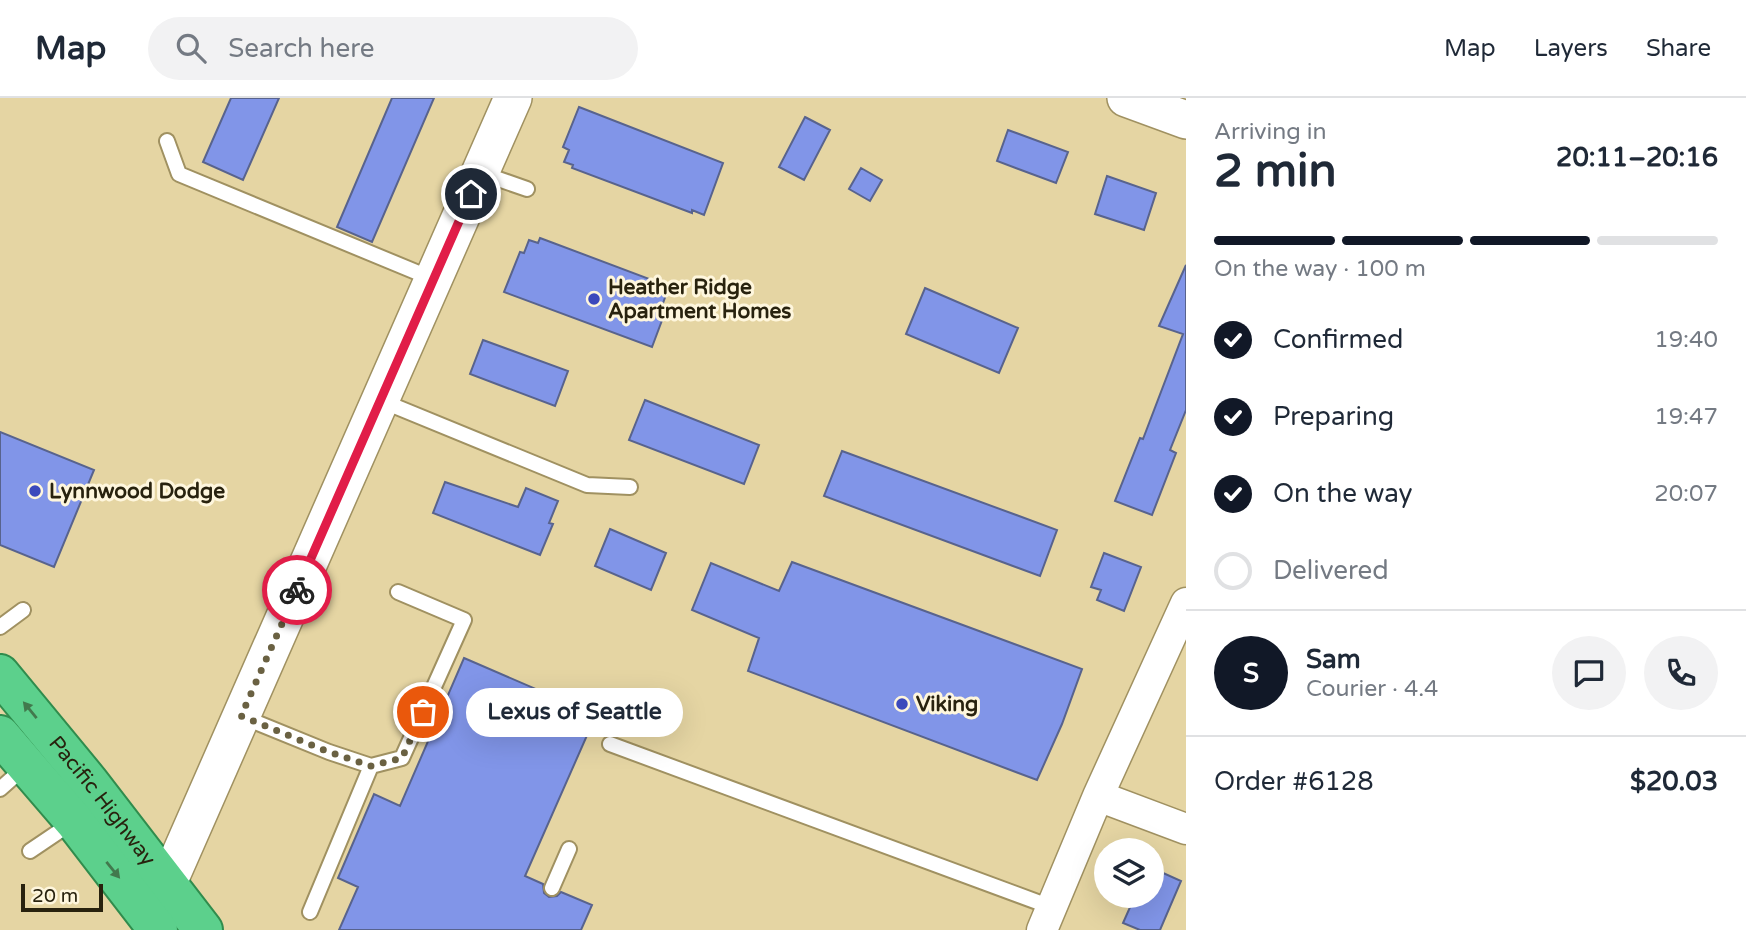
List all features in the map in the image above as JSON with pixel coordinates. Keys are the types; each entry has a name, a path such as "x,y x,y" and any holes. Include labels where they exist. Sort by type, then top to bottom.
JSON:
{"highway":[{"name":"Pacific Highway","path":"0,674 204,930"},
{"name":"Pacific Highway","path":"0,735 13,777 74,821 152,927"}],"street":[{"path":"152,927 167,883 513,98"},
{"path":"1126,98 1186,120"},
{"path":"1046,919 1098,796 1186,603"},
{"path":"1098,796 1186,829"}],"lane":[{"path":"167,141 179,174 433,280"},
{"path":"480,172 527,189"},
{"path":"381,401 587,485 629,487"},
{"path":"241,716 371,766 402,758 464,620 398,592"},
{"path":"0,627 23,610"},
{"path":"610,744 1046,919"},
{"path":"310,912 371,766"},
{"path":"30,851 74,821"},
{"path":"552,888 569,849"}],"building":[{"path":"231,98 279,98 243,180 203,162"},
{"path":"392,98 434,98 372,242 337,227"},
{"name":"Heather Ridge Apartment Homes","path":"579,107 723,163 704,215 692,210 692,213 572,168 573,165 564,162 569,150 563,147"},
{"path":"805,117 830,130 804,180 779,167"},
{"path":"1008,130 1068,152 1056,183 997,161"},
{"path":"861,168 882,180 870,201 849,189"},
{"path":"1107,176 1156,193 1144,230 1095,214"},
{"name":"Heather Ridge Apartment Homes","path":"540,238 660,283 658,289 667,292 662,306 667,307 652,347 504,292 520,252 524,253 529,240 538,243"},
{"path":"1186,265 1186,410 1170,450 1176,453 1152,515 1115,501 1140,438 1143,439 1183,334 1159,326"},
{"path":"925,288 1018,328 999,373 906,334"},
{"path":"483,340 568,371 555,406 470,374"},
{"path":"645,400 759,445 744,484 629,440"},
{"path":"0,432 94,470 54,567 0,545"},
{"path":"842,451 1057,530 1040,576 824,496"},
{"path":"445,482 518,507 526,488 558,501 549,523 553,524 540,555 433,513"},
{"path":"610,529 666,553 651,590 595,566"},
{"path":"1104,553 1141,567 1124,611 1097,600 1101,590 1091,587"},
{"path":"792,562 1082,669 1062,724 1037,780 748,671 759,638 692,610 711,563 779,591"},
{"path":"464,658 596,715 525,876 543,884 544,893 549,897 557,896 561,892 592,905 581,930 339,930 358,887 338,878 374,794 400,806"},
{"path":"1164,873 1181,881 1160,930 1140,930 1123,923 1130,908 1164,908"}],"way so far":[{"path":"297,590 241,716 371,766 402,758 423,712"}],"place":[{"name":"Heather Ridge Apartment Homes","path":"594,299"},
{"name":"Lynnwood Dodge","path":"35,491"},
{"name":"Viking","path":"902,704"},
{"name":"Lexus of Seattle","path":"423,712"}],"route":[{"path":"297,590 471,194"}]}
